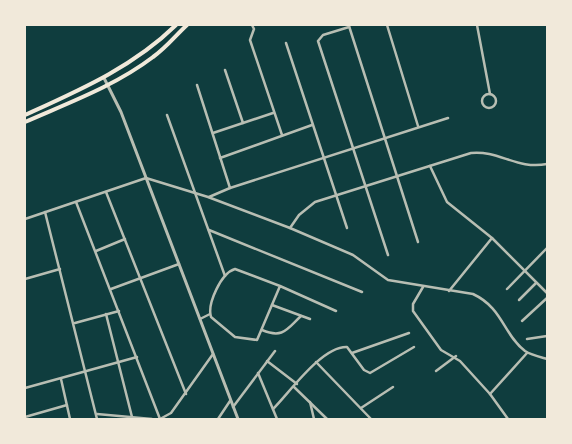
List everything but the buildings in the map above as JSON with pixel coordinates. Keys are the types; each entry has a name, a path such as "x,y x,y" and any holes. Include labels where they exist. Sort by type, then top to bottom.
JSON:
{"main road":[{"path":"25,114 104,78 149,49 176,25"},
{"path":"25,122 108,86 154,57 187,25"}],"street":[{"path":"252,25 254,29 250,40 273,113 282,135"},
{"path":"387,25 418,127"},
{"path":"477,25 490,94 494,96 496,102 491,108 486,108 482,103 482,98 490,94"},
{"path":"388,254 355,147 318,41 323,35 348,26 418,242"},
{"path":"286,44 322,158 347,228"},
{"path":"226,70 243,123"},
{"path":"104,78 121,112 200,319 237,417 233,419"},
{"path":"197,85 230,188"},
{"path":"213,133 273,113"},
{"path":"166,115 226,277"},
{"path":"208,197 230,188 448,118"},
{"path":"220,158 312,125"},
{"path":"290,228 299,215 308,207 336,195 478,152 528,166 547,164"},
{"path":"430,165 447,202 492,238 547,293"},
{"path":"25,219 146,178 208,197 290,228 353,255 388,280 422,287 465,292 486,300 527,353 547,359"},
{"path":"106,192 186,394"},
{"path":"76,202 160,419 171,413 213,354"},
{"path":"45,212 87,372 97,419"},
{"path":"208,230 362,292"},
{"path":"449,291 492,238"},
{"path":"96,251 125,239"},
{"path":"507,289 547,248"},
{"path":"111,289 179,264"},
{"path":"25,279 60,269"},
{"path":"280,286 259,338 253,340 235,337 216,322 210,314 212,298 231,270 239,270 280,286 336,311"},
{"path":"519,300 536,283"},
{"path":"422,287 413,304 413,311 441,350 456,356 490,394 508,419"},
{"path":"522,321 547,298"},
{"path":"272,305 310,319"},
{"path":"74,323 119,311"},
{"path":"106,314 132,417"},
{"path":"200,319 210,314"},
{"path":"262,330 273,335 281,334 302,316"},
{"path":"352,353 409,333"},
{"path":"528,339 547,336"},
{"path":"273,409 324,354 346,347 364,370 370,373 414,348"},
{"path":"233,407 275,351"},
{"path":"490,394 527,353"},
{"path":"436,370 456,356"},
{"path":"25,388 137,357"},
{"path":"268,361 296,386 327,419"},
{"path":"316,362 371,419"},
{"path":"258,373 277,419"},
{"path":"61,379 70,419"},
{"path":"361,408 393,387"},
{"path":"218,419 230,401"},
{"path":"310,402 314,419"},
{"path":"25,417 67,405"},
{"path":"96,414 152,419"}]}
